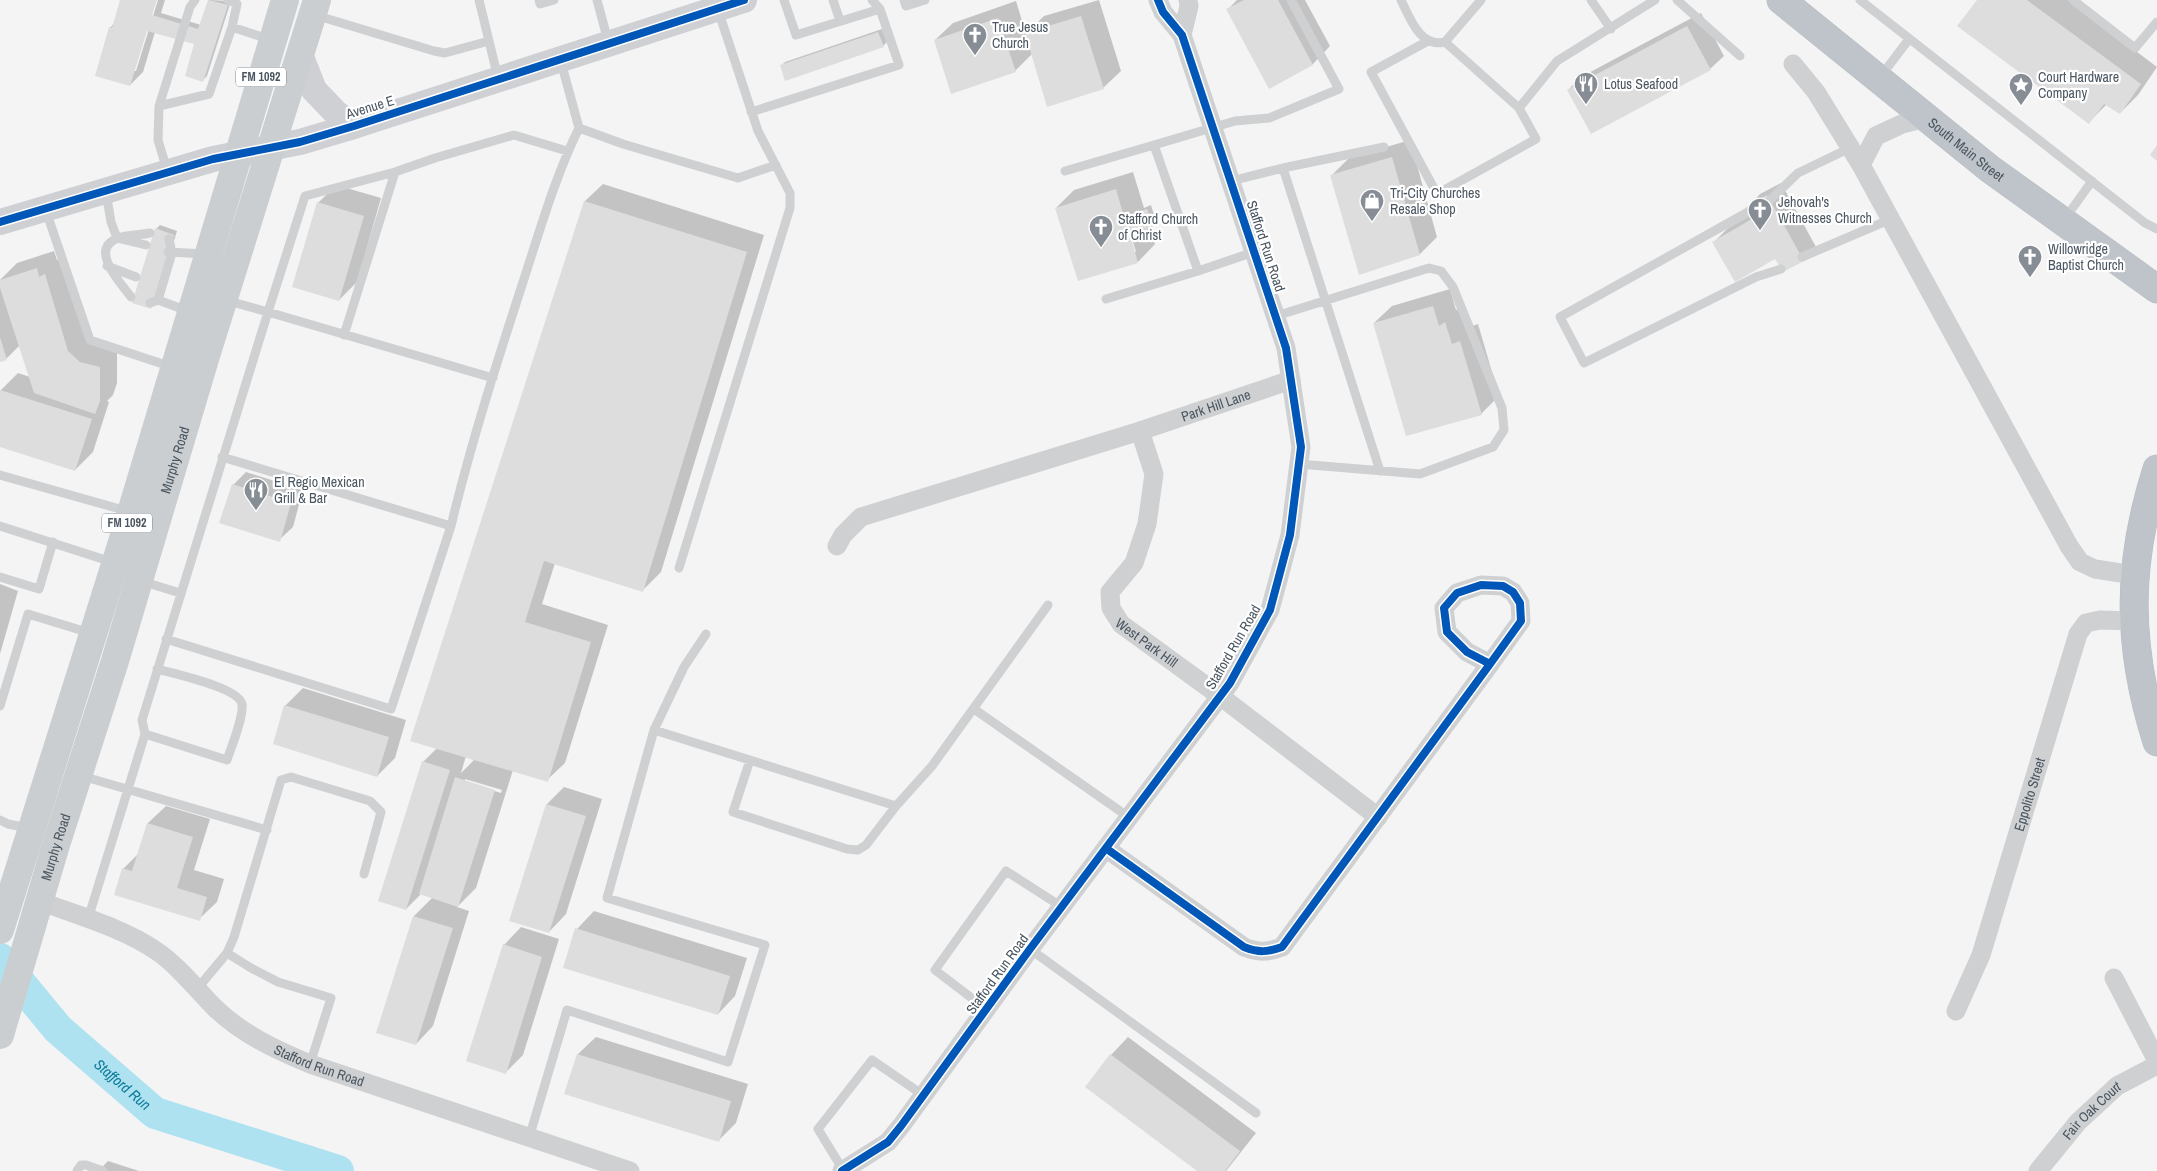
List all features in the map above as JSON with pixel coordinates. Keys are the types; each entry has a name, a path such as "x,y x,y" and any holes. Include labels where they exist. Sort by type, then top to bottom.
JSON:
{"highway":[{"name":"South Main Street","path":"1781,0 1926,118 2062,222 2157,289"},
{"path":"2157,469 2148,496 2134,575 2133,621 2138,667 2157,742"}],"main road":[{"name":"Murphy Road","path":"0,930 131,512 237,154 285,0"},
{"name":"Murphy Road","path":"0,1034 314,7"},
{"path":"139,580 131,570 129,555 165,438 161,411"},
{"path":"82,766 80,726 100,653 92,634"},
{"path":"40,901 29,884 60,784 58,742"}],"street":[{"name":"Avenue E","path":"0,222 105,190 237,154 300,142 354,126 608,42 744,0"},
{"name":"Stafford Run Road","path":"843,1171 888,1142 1030,948 1130,818 1230,683 1270,610 1290,535 1301,447 1286,348 1182,35 1163,12 1158,0"},
{"path":"1182,35 1189,6 1188,0"},
{"path":"300,54 314,90 336,112 354,126"},
{"path":"1793,64 1816,92 1891,219 2069,546 2080,562 2095,569 2134,575"},
{"path":"1860,165 1876,136 1902,124 1926,118"},
{"name":"Park Hill Lane","path":"837,546 842,535 861,517 1140,431 1291,380"},
{"name":"West Park Hill","path":"1140,431 1154,474 1147,524 1134,563 1110,592 1111,608 1121,624 1220,696 1378,817"},
{"path":"1106,848 1244,947 1256,952 1270,952 1282,947 1490,664 1521,620 1520,603 1512,592 1503,586 1481,585 1457,593 1444,608 1447,632 1467,652 1490,664"},
{"name":"Eppolito Street","path":"1956,1011 1981,955 2078,634 2086,623 2100,620 2133,621"},
{"name":"Stafford Run Road","path":"40,901 130,936 157,950 217,1009 242,1030 274,1049 310,1064 630,1171"},
{"path":"2114,978 2157,1061"},
{"name":"Fair Oak Court","path":"2038,1171 2078,1122 2104,1097 2117,1086 2157,1065"}],"lane":[{"path":"168,173 158,140 159,106 190,7 195,0"},
{"path":"159,106 209,94 232,27 237,4 228,0"},
{"path":"479,0 498,78"},
{"path":"539,0 540,4 554,0"},
{"path":"597,0 608,42"},
{"path":"784,0 796,35 880,9"},
{"path":"833,0 840,21"},
{"path":"751,112 899,65 880,9 872,0"},
{"path":"904,0 906,6 925,0"},
{"path":"1065,171 1235,121 1269,118 1339,89 1291,0"},
{"path":"1400,0 1416,29 1428,41 1437,44 1445,42 1481,0"},
{"path":"1590,0 1610,28"},
{"path":"1519,108 1557,61 1655,0"},
{"path":"1677,0 1740,56"},
{"path":"1860,0 2145,223 2157,229"},
{"path":"2073,0 2135,48 2157,22"},
{"path":"314,7 434,51 445,53 489,41"},
{"path":"679,568 790,208 790,192 758,131 718,8"},
{"path":"232,27 272,41"},
{"path":"1878,80 1909,39"},
{"path":"1428,41 1371,72 1437,194 1536,139 1519,108 1445,42"},
{"path":"166,640 390,709 451,526 464,473 493,378 567,151 579,128 560,59"},
{"path":"579,128 624,144 738,178 776,165"},
{"path":"88,920 145,734 142,720 157,669 305,196 395,172 514,135 567,151"},
{"path":"1154,145 1198,271"},
{"path":"1231,181 1384,147"},
{"path":"1770,200 1798,173 1850,148"},
{"path":"1283,168 1380,471"},
{"path":"344,335 395,172"},
{"path":"2062,222 2092,182"},
{"path":"105,190 111,222 117,238"},
{"path":"45,209 90,340 174,368"},
{"path":"1748,212 1560,317 1584,364 1756,277 1781,269"},
{"path":"1802,257 1891,219"},
{"path":"131,297 107,266 108,247 117,238 150,233"},
{"path":"117,238 146,245"},
{"path":"169,239 169,252 154,301 190,312"},
{"path":"169,252 208,254"},
{"path":"1106,299 1254,252"},
{"path":"107,266 136,277"},
{"path":"1276,316 1429,268 1441,271 1453,287 1502,408 1504,430 1493,447 1420,474 1298,464"},
{"path":"223,300 493,378"},
{"path":"222,457 451,526"},
{"path":"0,475 131,512"},
{"path":"0,526 115,563"},
{"path":"0,577 39,590 53,542"},
{"path":"139,580 180,593"},
{"path":"750,760 733,812 847,849 858,850 866,845 896,806 932,766 1048,605"},
{"path":"0,706 28,614 92,634"},
{"path":"528,1138 567,1010 728,1062 765,945 608,898 654,730 684,667 706,634"},
{"path":"145,734 227,760 241,715 242,704 236,695 220,688 157,669"},
{"path":"974,709 1130,818"},
{"path":"654,730 896,806"},
{"path":"82,766 128,789 267,830"},
{"path":"196,988 227,953 234,937 281,780 291,777 370,801 381,812 364,874"},
{"path":"0,820 8,824 31,829"},
{"path":"986,1009 935,970 1006,871 1062,907"},
{"path":"1030,948 1256,1113"},
{"path":"227,953 278,982 331,998 310,1064"},
{"path":"843,1171 818,1129 872,1060 923,1095"},
{"path":"77,1171 81,1165 103,1171"}],"building":[{"path":"120,0 157,0 152,15 198,29 208,0 228,5 203,82 185,76 194,44 147,31 130,86 95,76 109,27 112,28"},
{"path":"1244,0 1278,0 1313,65 1269,89 1226,9"},
{"path":"1977,0 2027,0 2141,84 2120,114 2104,104 2089,124 1957,26"},
{"path":"1081,16 1104,89 1047,107 1025,33"},
{"name":"True Jesus Church","path":"998,18 1016,72 951,94 934,40"},
{"path":"1687,26 1711,70 1591,134 1567,90"},
{"path":"878,32 884,47 785,81 780,65"},
{"path":"2157,145 2157,161 2150,155"},
{"path":"1392,157 1420,255 1359,275 1330,175"},
{"name":"Stafford Church of Christ","path":"1116,189 1124,217 1147,209 1153,227 1130,234 1138,263 1078,281 1055,208"},
{"name":"Jehovah's Witnesses Church","path":"1767,195 1804,261 1783,272 1775,259 1735,282 1712,242 1752,219 1746,207"},
{"path":"584,201 747,252 643,592 544,561 525,622 591,642 548,782 410,741"},
{"path":"317,202 364,216 339,301 292,287"},
{"path":"155,228 174,235 151,309 132,303"},
{"path":"37,268 39,277 45,274 68,351 80,362 100,367 100,401 95,414 34,393 0,288 0,280"},
{"path":"1433,306 1439,326 1445,322 1452,344 1460,341 1482,415 1406,436 1373,323"},
{"path":"0,337 7,360 0,362"},
{"path":"0,390 92,419 75,471 0,447"},
{"path":"232,484 291,503 280,542 219,523"},
{"path":"284,705 389,737 377,777 273,744"},
{"path":"422,761 450,770 406,910 378,901"},
{"path":"455,777 495,790 458,907 419,894"},
{"path":"546,804 586,816 549,933 509,921"},
{"path":"147,823 193,837 177,888 207,897 200,921 114,895 122,868 132,871"},
{"path":"413,916 453,928 416,1045 376,1033"},
{"path":"575,928 730,976 718,1015 563,968"},
{"path":"503,944 542,957 506,1074 466,1061"},
{"path":"577,1054 731,1101 719,1142 564,1094"},
{"path":"1110,1054 1240,1151 1225,1171 1197,1171 1085,1087"}],"waterway":[{"name":"Stafford Run","path":"0,959 58,1029 155,1113 338,1171"}],"cycle path":[{"path":"0,222 213,159 300,142 354,126 744,0"},
{"path":"842,1171 888,1142 901,1126 1030,949 1230,683 1270,610 1290,535 1301,447 1286,348 1182,35 1163,12 1158,0"},
{"path":"1107,849 1244,947 1263,951 1282,947 1490,664 1521,621 1520,603 1513,592 1503,586 1481,585 1457,593 1444,608 1447,632 1467,652 1490,664"}],"place":[{"name":"True Jesus Church","path":"975,56"},
{"name":"Lotus Seafood","path":"1586,105"},
{"name":"Court Hardware Company","path":"2021,106"},
{"name":"Tri-City Churches Resale Shop","path":"1372,222"},
{"name":"Jehovah's Witnesses Church","path":"1760,231"},
{"name":"Stafford Church of Christ","path":"1101,248"},
{"name":"Willowridge Baptist Church","path":"2030,278"},
{"name":"El Regio Mexican Grill & Bar","path":"256,511"}]}
